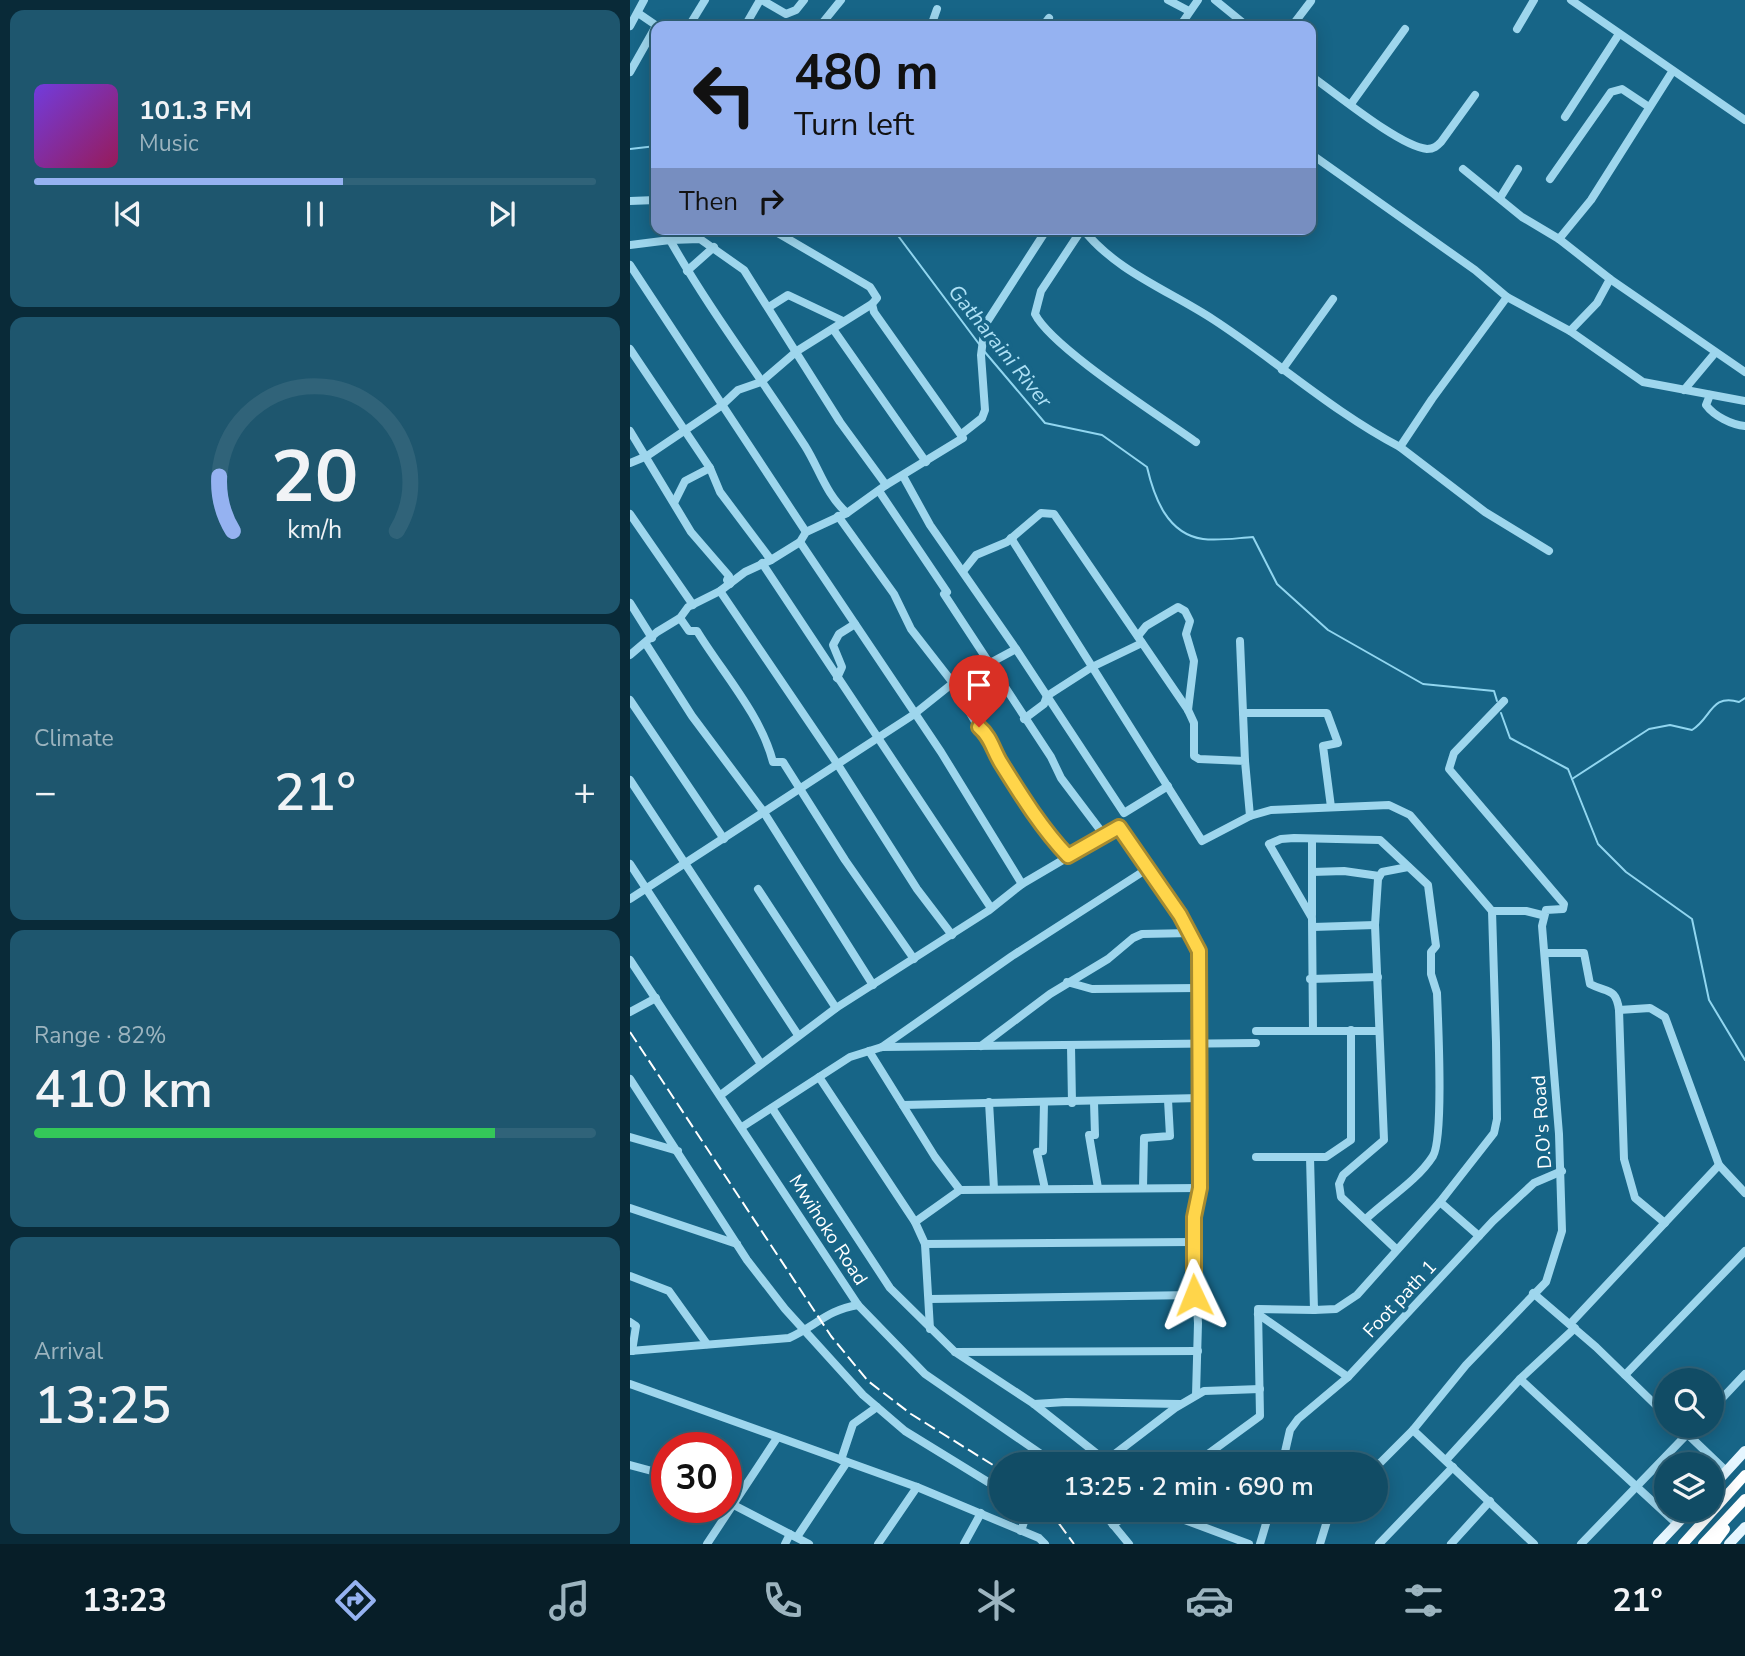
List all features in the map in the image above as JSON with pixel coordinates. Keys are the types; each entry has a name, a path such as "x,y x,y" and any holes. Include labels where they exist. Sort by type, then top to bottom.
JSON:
{"highway":[{"path":"1683,1544 1745,1475"},
{"path":"1703,1544 1745,1500"},
{"path":"1714,1544 1745,1500"},
{"path":"1672,1544 1693,1531"}],"main road":[{"path":"1724,1473 1745,1451"},
{"path":"1658,1544 1676,1524"},
{"path":"1730,1544 1745,1527"}],"street":[{"path":"630,26 644,0"},
{"path":"692,21 705,0"},
{"path":"748,21 761,0 786,14 796,10 804,0"},
{"path":"824,21 841,0"},
{"path":"1168,0 1189,11"},
{"path":"1183,21 1198,0"},
{"path":"1215,0 1241,21"},
{"path":"1517,29 1534,0"},
{"path":"1571,0 1585,4 1619,34 1745,120"},
{"path":"1296,21 1311,1"},
{"path":"933,21 937,9"},
{"path":"638,13 651,22"},
{"path":"1351,104 1405,29"},
{"path":"1565,117 1619,34"},
{"path":"630,72 651,35"},
{"path":"1559,239 1591,200 1672,72"},
{"path":"1316,80 1406,141 1431,149 1441,142 1475,95"},
{"path":"1550,179 1615,89 1627,91 1649,107"},
{"path":"1316,158 1475,270 1507,297 1570,331 1632,377 1654,386 1745,401"},
{"path":"1463,169 1522,217 1559,239 1610,279 1745,373"},
{"path":"1500,198 1518,169"},
{"path":"630,201 651,200"},
{"path":"630,245 696,235"},
{"path":"702,235 713,247 744,270 769,307 947,592 944,594 988,665 1001,679 1061,779 1104,835"},
{"path":"630,463 647,456 682,429 721,406 738,390 761,382 797,351 872,304 877,298 863,281 782,235"},
{"path":"630,655 680,618 693,605 800,542 806,532 843,514 960,441 962,433 982,418 985,410 981,355 985,325 1043,235"},
{"path":"1078,235 1041,291 1035,314 1039,323 1076,355 1196,442"},
{"path":"1088,235 1100,248 1157,287 1214,320 1343,414 1400,447 1485,512 1549,551"},
{"path":"670,240 687,271 806,447 834,501 894,594 911,629 953,683 977,724 992,741 1002,765 1068,856"},
{"path":"687,271 713,247"},
{"path":"630,265 806,532"},
{"path":"1570,331 1597,303 1610,279"},
{"path":"769,307 788,295 843,321"},
{"path":"1400,447 1507,297"},
{"path":"1283,370 1333,299"},
{"path":"872,304 962,433"},
{"path":"833,329 926,462"},
{"path":"630,349 710,468 720,492 771,560"},
{"path":"1684,390 1715,353"},
{"path":"1710,396 1706,405 1710,410 1733,424 1745,426"},
{"path":"630,431 675,500 691,532 729,576 727,580 730,584"},
{"path":"675,500 685,481 710,468"},
{"path":"903,476 930,525 964,570 1125,814 1168,786"},
{"path":"964,570 976,555 1011,538 1041,513 1054,514 1188,710 1194,723 1194,756 1199,759 1245,761"},
{"path":"630,514 693,605"},
{"path":"1011,538 1202,841 1250,816 1271,810 1390,805 1410,815 1492,911 1496,1124 1491,1138 1440,1202 1351,1300 1336,1309 1258,1309 1258,1418 1211,1452"},
{"path":"800,542 913,715 941,752 1022,884"},
{"path":"762,563 992,908"},
{"path":"720,591 838,765 917,889 952,935"},
{"path":"630,603 692,716 763,811 873,985"},
{"path":"1024,719 1044,704 1047,696 1140,640 1146,626 1178,607 1187,614 1190,621 1186,634 1194,661 1188,710"},
{"path":"680,618 689,631 697,631 723,668 769,747 773,762 783,762 845,860 914,959"},
{"path":"837,678 842,667 833,645 839,634 855,624"},
{"path":"1240,641 1250,816"},
{"path":"630,899 648,890 763,811 802,789 913,715 953,683 1016,649"},
{"path":"630,700 724,839"},
{"path":"1492,911 1526,911 1542,915 1546,910 1563,909 1564,904 1449,769 1454,753 1504,701"},
{"path":"1243,713 1327,713 1338,743 1323,746 1331,807"},
{"path":"630,780 798,1035"},
{"path":"722,1094 836,1008 952,935 1022,884 1119,827 1192,933 1199,951 1200,1188 1193,1241 1198,1351 1196,1395"},
{"path":"1313,923 1269,844 1281,839 1380,840 1428,885 1436,946 1431,958 1431,974 1437,993 1435,1152 1404,1187 1366,1219"},
{"path":"1312,840 1312,1030"},
{"path":"630,864 761,1064"},
{"path":"1396,1249 1341,1197 1339,1184 1343,1175 1384,1140 1382,1042 1379,1031 1375,925 1379,876 1382,872 1408,867"},
{"path":"742,1127 850,1057 881,1047 1012,956 1147,869"},
{"path":"1312,872 1379,876"},
{"path":"758,889 836,1008"},
{"name":"D.O's Road","path":"1388,1454 1413,1430 1466,1365 1546,1282 1562,1231 1562,1171 1542,915"},
{"path":"1313,923 1375,925"},
{"path":"981,1046 1067,982 1142,934 1192,933"},
{"path":"1545,953 1584,953 1590,985 1611,989 1615,994 1619,1010 1624,1158 1635,1198 1665,1223"},
{"name":"Mwihoko Road","path":"630,960 722,1094 858,1304 925,1374 1038,1452"},
{"path":"1310,979 1378,977"},
{"path":"1067,982 1092,989 1198,988"},
{"path":"630,1012 656,998"},
{"path":"1619,1010 1650,1008 1665,1017 1719,1165 1745,1193"},
{"path":"1256,1157 1326,1157 1351,1140 1351,1030"},
{"path":"1256,1031 1379,1031"},
{"path":"881,1047 1256,1043"},
{"path":"1071,1046 1072,1103"},
{"path":"869,1051 960,1190"},
{"path":"818,1077 915,1223 925,1244 930,1329"},
{"path":"631,1081 737,1244 785,1309 877,1407 905,1431 989,1483"},
{"path":"903,1105 1199,1098"},
{"path":"1143,1188 1144,1138 1170,1136 1168,1100"},
{"path":"989,1102 993,1189"},
{"path":"1044,1102 1043,1150 1037,1152 1045,1189"},
{"path":"1094,1102 1095,1135 1089,1135 1098,1188"},
{"path":"772,1108 890,1288 955,1352 1034,1404 1096,1452"},
{"path":"630,1137 678,1151"},
{"path":"1310,1157 1314,1310"},
{"path":"1447,1459 1719,1165"},
{"name":"Foot path 1","path":"1285,1452 1290,1430 1298,1419 1348,1377 1479,1236 1540,1177 1562,1171"},
{"path":"915,1223 960,1190 1200,1188"},
{"path":"1440,1202 1479,1236"},
{"path":"630,1208 737,1244"},
{"path":"925,1244 1193,1241"},
{"path":"1625,1375 1745,1251"},
{"path":"630,1276 669,1291 707,1344"},
{"path":"1533,1293 1654,1403"},
{"path":"929,1299 1194,1295"},
{"path":"630,1322 636,1326 631,1351 775,1340 806,1330 833,1310 858,1304"},
{"path":"1258,1314 1348,1377"},
{"path":"955,1352 1198,1351"},
{"path":"1724,1396 1745,1374"},
{"path":"1520,1379 1676,1524"},
{"path":"630,1384 916,1487 981,1513 1045,1544"},
{"path":"1122,1452 1182,1404 1204,1391 1260,1388"},
{"path":"1034,1404 1182,1404"},
{"path":"785,1544 794,1535 844,1461 853,1424 877,1407"},
{"path":"1413,1430 1447,1459 1534,1544"},
{"path":"742,1486 778,1438"},
{"path":"1581,1544 1684,1438"},
{"path":"1692,1438 1726,1471"},
{"path":"630,1465 651,1471"},
{"path":"1380,1544 1453,1467"},
{"path":"880,1543 916,1487"},
{"path":"1451,1544 1490,1501"},
{"path":"742,1509 809,1544"},
{"path":"964,1544 981,1513"},
{"path":"1021,1531 1024,1522"},
{"path":"1111,1522 1129,1544"},
{"path":"1113,1525 1117,1522"},
{"path":"1190,1522 1249,1544"},
{"path":"1260,1544 1266,1522"},
{"path":"1320,1544 1327,1522"},
{"path":"706,1544 718,1523"}],"waterway":[{"name":"Gatharaini River","path":"630,149 651,147"},
{"name":"Gatharaini River","path":"897,235 979,344"},
{"name":"Gatharaini River","path":"984,351 1045,423 1102,435 1147,467 1158,502 1171,522 1180,530 1203,539 1253,537 1277,584 1328,630 1423,684 1494,691 1497,701"},
{"path":"1572,779 1649,729 1670,725 1692,730 1717,704 1730,700 1739,702 1745,698"},
{"name":"Gatharaini River","path":"1501,713 1510,738 1568,769 1598,844 1626,872 1692,919 1709,1000 1745,1060"}],"railway":[{"path":"630,1032 831,1336 868,1381 911,1414 989,1463"},
{"path":"1058,1522 1074,1544"}],"route":[{"path":"979,727 992,741 1002,765 1047,832 1068,856 1119,827 1197,942 1200,983 1200,1188 1194,1217 1194,1295"}]}
